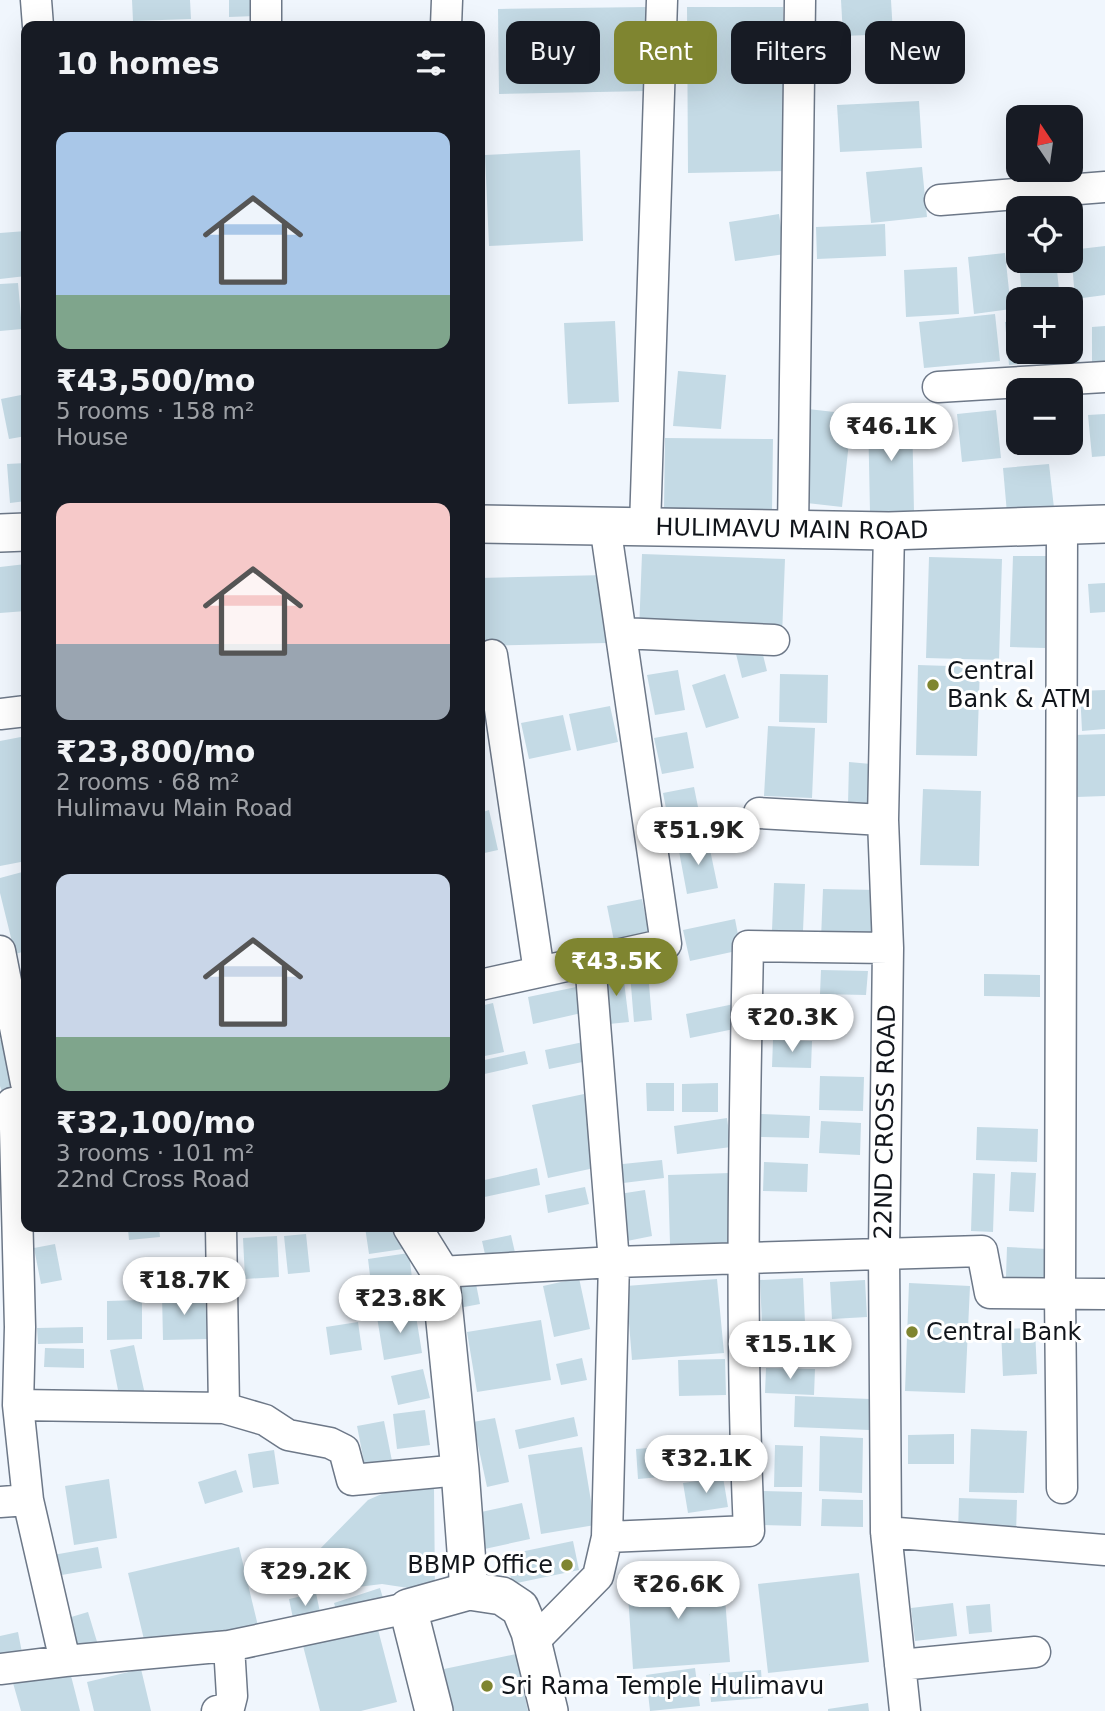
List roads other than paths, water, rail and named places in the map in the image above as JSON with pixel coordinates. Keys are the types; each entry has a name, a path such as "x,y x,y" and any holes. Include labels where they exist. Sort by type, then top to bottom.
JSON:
{"street":[{"path":"36,0 38,21"},
{"path":"266,0 266,21"},
{"path":"446,0 446,21"},
{"path":"645,527 662,0"},
{"path":"793,531 800,0"},
{"path":"940,200 1105,187"},
{"path":"938,387 1105,377"},
{"name":"HULIMAVU MAIN ROAD","path":"485,524 889,531 1105,524"},
{"path":"485,984 666,944 605,525"},
{"path":"1062,526 1062,1488"},
{"name":"22ND CROSS ROAD","path":"889,531 883,820 888,948 884,1252 886,1532 905,1711"},
{"path":"0,533 21,532"},
{"path":"621,633 774,640"},
{"path":"492,655 539,972"},
{"path":"0,714 21,712"},
{"path":"759,813 883,820"},
{"path":"607,1537 750,1531 745,1434 742,1257 748,946 888,948"},
{"path":"0,951 21,1058"},
{"path":"533,1642 598,1576 607,1537 614,1262 590,961"},
{"path":"21,1102 12,1103 20,1327 14,1501 65,1661"},
{"path":"221,1232 224,1408"},
{"path":"415,1232 440,1272 469,1591"},
{"path":"440,1272 742,1257 982,1251 990,1293 1105,1294"},
{"path":"18,1405 224,1408 265,1420 288,1435 330,1443 344,1450 352,1480 460,1470"},
{"path":"886,1532 1105,1550"},
{"path":"0,1670 65,1661 229,1646 408,1608 469,1591 502,1595 520,1608 533,1642 550,1711"},
{"path":"408,1608 434,1711"},
{"path":"217,1711 229,1708 232,1696 229,1646"},
{"path":"900,1665 1035,1652"}],"place":[{"name":"Central Bank & ATM","path":"933,685"},
{"name":"Central Bank","path":"912,1332"},
{"name":"BBMP Office","path":"567,1565"},
{"name":"Sri Rama Temple Hulimavu","path":"487,1686"}]}
